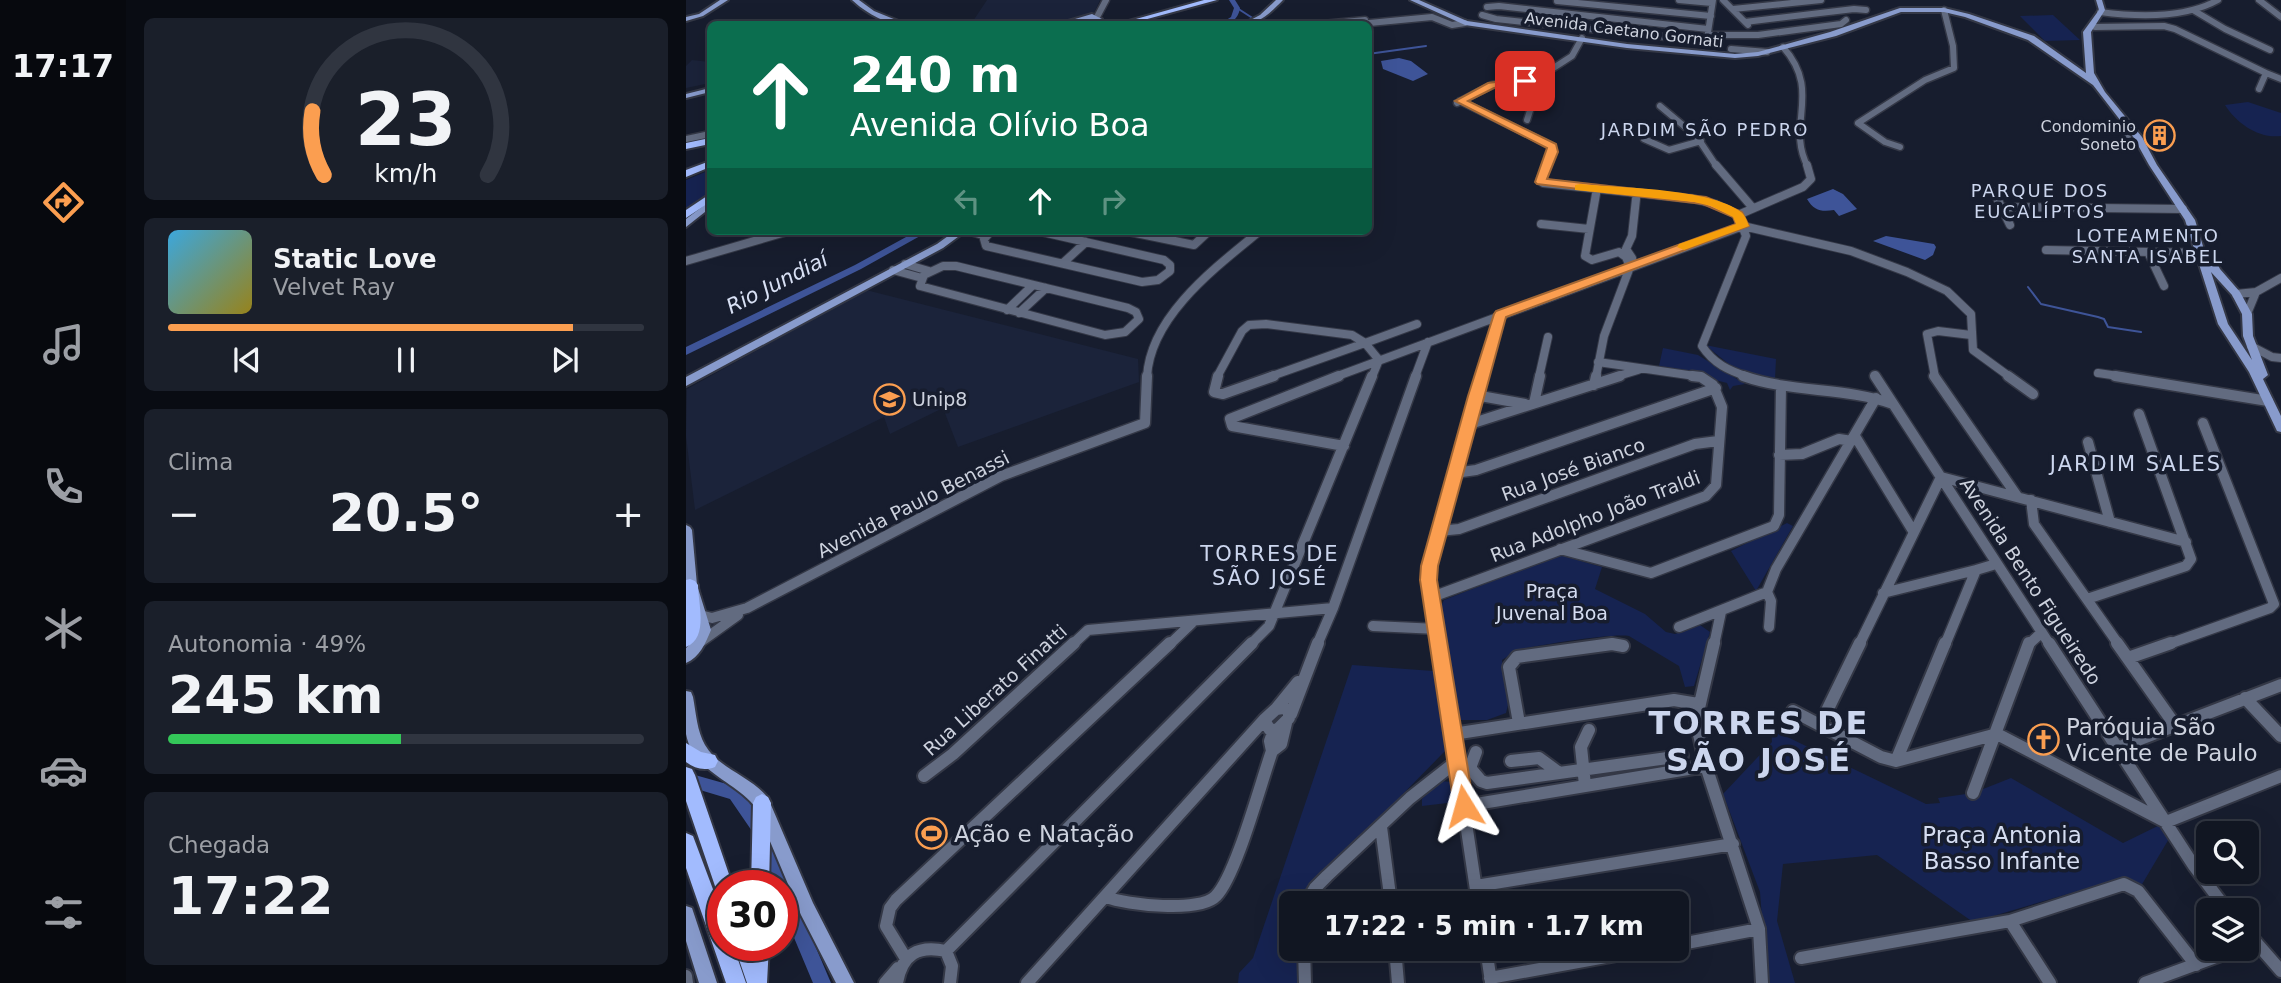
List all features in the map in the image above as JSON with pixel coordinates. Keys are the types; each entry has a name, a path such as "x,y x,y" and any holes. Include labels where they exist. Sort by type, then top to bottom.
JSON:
{"highway":[{"path":"1122,21 1200,0"},
{"path":"1133,21 1213,0"},
{"path":"686,143 707,138"},
{"path":"686,175 707,166"},
{"path":"686,215 707,199"},
{"path":"690,585 695,637"},
{"path":"686,751 697,760 709,761"},
{"path":"686,775 719,870"},
{"path":"760,870 762,808"},
{"path":"686,842 707,900"},
{"path":"729,961 736,983"},
{"path":"750,961 758,983"},
{"path":"758,983 759,961"}],"main road":[{"path":"686,19 701,15 725,0"},
{"path":"855,0 872,12 894,21"},
{"path":"1252,21 1280,0"},
{"name":"Avenida Caetano Gornati","path":"1406,0 1416,1 1446,20 1627,46 1723,55 1767,52 1833,34 1900,10 1944,10 1967,15 2031,38 2070,64 2083,69"},
{"path":"2103,6 2091,41 2098,83 2130,125 2196,233 2223,324 2254,372 2281,428"},
{"path":"2103,6 2087,32 2083,69 2135,125 2192,214 2215,270 2236,294 2247,319 2251,346 2260,370 2281,413"},
{"path":"686,96 707,91"},
{"path":"686,224 707,206"},
{"path":"766,333 908,264 955,235"},
{"path":"686,382 766,333 908,264"},
{"path":"2214,295 2224,292 2236,294"},
{"path":"2220,312 2234,324 2247,319"},
{"path":"686,375 708,369"},
{"path":"686,530 690,585 700,615 695,637 686,657"},
{"path":"686,697 697,742 709,761 755,792 813,921 845,983"},
{"path":"686,914 708,983"}],"street":[{"path":"1092,20 1106,0"},
{"path":"1482,15 1496,19 1706,41 1713,2 1679,0"},
{"path":"1723,0 1756,33"},
{"path":"1732,9 1821,0"},
{"path":"2103,6 2154,14 2208,7 2218,0"},
{"path":"2259,0 2281,17"},
{"path":"1557,1 1711,16"},
{"path":"1608,30 1617,6"},
{"path":"1487,7 1612,18 1733,36 1841,24 1846,20"},
{"path":"1745,22 1854,9 1866,10"},
{"path":"1900,147 1885,142 1858,123 1925,80 1954,68 1953,46 1944,10"},
{"path":"2193,10 2225,29 2270,50"},
{"path":"1359,21 1408,17 1446,20"},
{"path":"1372,22 1408,17"},
{"path":"2095,27 2169,27 2281,79"},
{"path":"1723,55 1734,47 1733,36"},
{"path":"1733,36 1746,49"},
{"path":"1582,38 1572,56 1541,76 1492,85 1457,102 1552,146 1553,152 1540,180 1543,183 1694,199 1715,204 1738,215 1746,236 1704,337 1703,351 1717,364 1755,382 1876,398 1893,404"},
{"path":"1738,215 1803,187 1811,179 1802,156 1804,80 1798,64 1783,47"},
{"path":"1731,49 1767,52"},
{"path":"2259,89 2266,73"},
{"path":"1527,120 1541,76"},
{"path":"1660,106 1701,141 1715,163 1752,207"},
{"path":"1644,139 1669,149 1701,141"},
{"path":"1994,192 2010,225"},
{"path":"1596,194 1585,256 1592,260 1624,251 1632,236 1636,199"},
{"path":"2001,207 2183,209"},
{"path":"1541,223 1589,229"},
{"path":"1344,446 1230,424 1230,419 1500,314 1743,226 1851,251 1932,283 1965,306 1973,322 1973,350 2033,394"},
{"path":"686,261 775,235"},
{"path":"987,235 984,242 986,246 1142,282 1158,280 1170,271 1170,265 1164,260 1055,235"},
{"path":"1145,235 1194,245 1205,235"},
{"name":"Avenida Paulo Benassi","path":"700,615 712,618 747,608 1001,476 1145,423 1147,357 1198,281 1255,235"},
{"path":"1063,263 1086,242"},
{"path":"2046,250 2202,253"},
{"path":"1624,251 1633,265"},
{"path":"2148,252 2164,286"},
{"path":"908,264 929,271"},
{"path":"908,264 922,278"},
{"path":"1594,385 1604,337 1633,265"},
{"path":"943,266 956,266 1133,310 1139,316 1137,323 1124,333 1111,335 924,289 920,286 922,278 929,271 943,266"},
{"path":"2236,294 2256,292 2281,278"},
{"path":"1007,310 1033,285"},
{"path":"1020,313 1046,288"},
{"path":"2247,319 2256,292"},
{"path":"1477,891 1429,566 1500,314"},
{"path":"1379,360 1365,343 1352,335 1266,324 1249,325 1242,331 1214,384 1214,392 1223,394 1365,343 1416,324"},
{"path":"1475,324 1491,341"},
{"path":"1971,335 1938,331 1927,334 1932,372 2017,496"},
{"path":"1532,404 1548,337"},
{"path":"1272,751 1281,744 1303,676 1333,608 1428,342"},
{"path":"2251,346 2277,361"},
{"path":"946,951 1269,626 1379,360"},
{"path":"2260,370 2277,361"},
{"path":"1598,362 1701,377 1716,388"},
{"path":"1467,425 1642,369"},
{"path":"2098,373 2268,401"},
{"name":"Avenida Bento Figueiredo","path":"1875,376 2194,866 2218,898"},
{"path":"1560,549 1641,572 1659,572 1774,526 1779,515 1781,386"},
{"path":"1455,473 1476,470 1716,388"},
{"name":"Rua Adolpho João Traldi","path":"1432,597 1593,535 1706,496 1716,485 1722,407 1716,388"},
{"path":"1475,396 1532,404"},
{"path":"1679,627 1767,592 1776,569 1876,398"},
{"path":"2087,599 2186,566 2191,559 2138,414"},
{"path":"2128,658 2272,607 2273,598 2203,423"},
{"path":"1779,455 1802,454 1839,439 1854,439"},
{"path":"1854,439 1913,531"},
{"name":"Rua José Bianco","path":"1439,531 1459,529 1695,444 1718,442"},
{"path":"2088,442 2110,522"},
{"path":"1820,725 1941,477 2186,542"},
{"path":"2031,500 2034,524 2175,725"},
{"path":"1593,535 1583,546 1584,551 1600,561"},
{"path":"1883,593 1996,564"},
{"path":"1896,761 1976,570"},
{"path":"1767,592 1771,601 1769,627"},
{"path":"695,637 747,608"},
{"path":"897,983 902,962 886,926 890,908 896,900 1194,621 1333,608"},
{"path":"1721,612 1696,721 1706,766 1759,929 1762,983"},
{"name":"Rua Liberato Finatti","path":"924,776 953,754 1088,630 1194,621"},
{"path":"1373,626 1438,629"},
{"path":"1973,793 2028,644 2041,633"},
{"path":"1519,723 1509,667 1517,657 1612,643 1623,646"},
{"path":"1106,897 1140,904 1200,903 1216,897 1272,751 1269,727 1276,709 1303,676"},
{"path":"2117,748 2281,685"},
{"path":"2245,698 2281,736"},
{"path":"1454,734 1656,702 1682,699 1698,704"},
{"path":"1276,709 1287,709 1288,718"},
{"path":"1793,711 1881,757 1896,761 1997,734 2166,821 2281,776"},
{"path":"1027,983 1245,743 1288,718"},
{"path":"1585,785 1581,747 1589,730"},
{"path":"1476,752 1470,768 1487,783 1682,756"},
{"path":"1511,761 1539,758 1558,772"},
{"path":"1313,891 1430,781 1457,761"},
{"path":"1464,806 1706,766"},
{"path":"1381,827 1390,891"},
{"path":"1476,886 1733,845"},
{"path":"1801,958 2010,921 2124,884 2138,891 2196,965"},
{"path":"2010,921 2050,983"},
{"path":"1689,942 1759,929"},
{"path":"2259,949 2281,971"},
{"path":"885,983 912,951 946,951"},
{"path":"946,951 953,970 950,983"},
{"path":"1304,961 1305,983"},
{"path":"1396,961 1398,983"},
{"path":"1488,961 1491,981 1590,961"},
{"path":"2145,983 2207,961"},
{"path":"686,976 687,983"}],"shaded area":[{"path":"987,0 1100,0 1094,13 1066,21 973,21"},
{"path":"1399,58 1411,61 1428,74 1413,81 1383,69 1381,61"},
{"path":"692,60 707,62 707,84 686,88 686,66"},
{"path":"1833,189 1843,194 1857,209 1839,216 1834,210 1822,211 1815,208 1807,199"},
{"path":"1886,236 1934,244 1936,247 1933,255 1925,260 1873,241"},
{"name":"Unip8","path":"866,290 1138,359 1139,382 958,447 943,408 890,434 884,417 695,510 686,436 687,389"}],"green space":[{"path":"2053,15 2080,40 2045,41 2020,16"},
{"path":"2248,102 2281,113 2281,136 2265,135 2249,128 2235,118 2225,105"},
{"path":"707,171 707,197 686,213 686,180"},
{"path":"1705,345 1776,359 1775,379 1735,369"},
{"path":"1663,348 1698,355 1745,384 1733,386 1730,390 1727,383 1659,366"},
{"path":"1787,523 1793,526 1756,591 1731,551"},
{"name":"Praça Juvenal Boa","path":"1559,555 1602,567 1595,589 1645,614 1666,632 1675,634 1700,625 1710,632 1694,686 1685,687 1679,666 1629,636 1576,640 1521,649 1509,655 1502,660 1508,705 1506,713 1487,720 1459,720 1441,606 1444,600"},
{"path":"1352,665 1433,671 1445,751 1308,891 1279,891 1279,961 1299,961 1298,983 1238,983 1239,973 1253,958"},
{"name":"Praça Antonia Basso Infante","path":"1771,729 1926,804 1940,803 1938,798 1973,793 2011,778 2123,843 2166,822 2173,832 2138,891 2122,878 1973,922 1877,855 1783,864 1777,921 1795,983 1767,983 1760,892 1723,794 1772,742"},
{"path":"1440,781 1452,782 1456,802 1422,806 1422,799"}],"waterway":[{"name":"Rio Jundiaí","path":"1229,21 1236,14 1237,8 1232,0"},
{"path":"1237,8 1254,19"},
{"path":"1372,53 1426,46"},
{"name":"Rio Jundiaí","path":"686,351 858,267 917,235"},
{"path":"2028,287 2041,304 2104,319 2108,327 2141,332"},
{"path":"695,782 735,793 760,829 775,870"},
{"path":"798,926 822,983"}],"slow traffic":[{"path":"1580,187 1706,201 1738,215 1743,226 1684,247"}],"place":[{"name":"Condominio Soneto","path":"2159,135"},
{"name":"Unip8","path":"889,399"},
{"name":"Paróquia São Vicente de Paulo","path":"2043,740"},
{"name":"Ação e Natação","path":"931,834"}],"district":[{"name":"JARDIM SÃO PEDRO","path":"1705,129"},
{"name":"PARQUE DOS EUCALÍPTOS","path":"2040,200"},
{"name":"LOTEAMENTO SANTA ISABEL","path":"2148,245"},
{"name":"JARDIM SALES","path":"2136,464"},
{"name":"TORRES DE SÃO JOSÉ","path":"1270,566"},
{"name":"TORRES DE SÃO JOSÉ","path":"1759,742"}],"route":[{"path":"1464,806 1429,566 1500,314 1743,226 1738,215 1706,201 1541,182 1553,152 1552,146 1460,101 1492,85 1525,81"}]}
